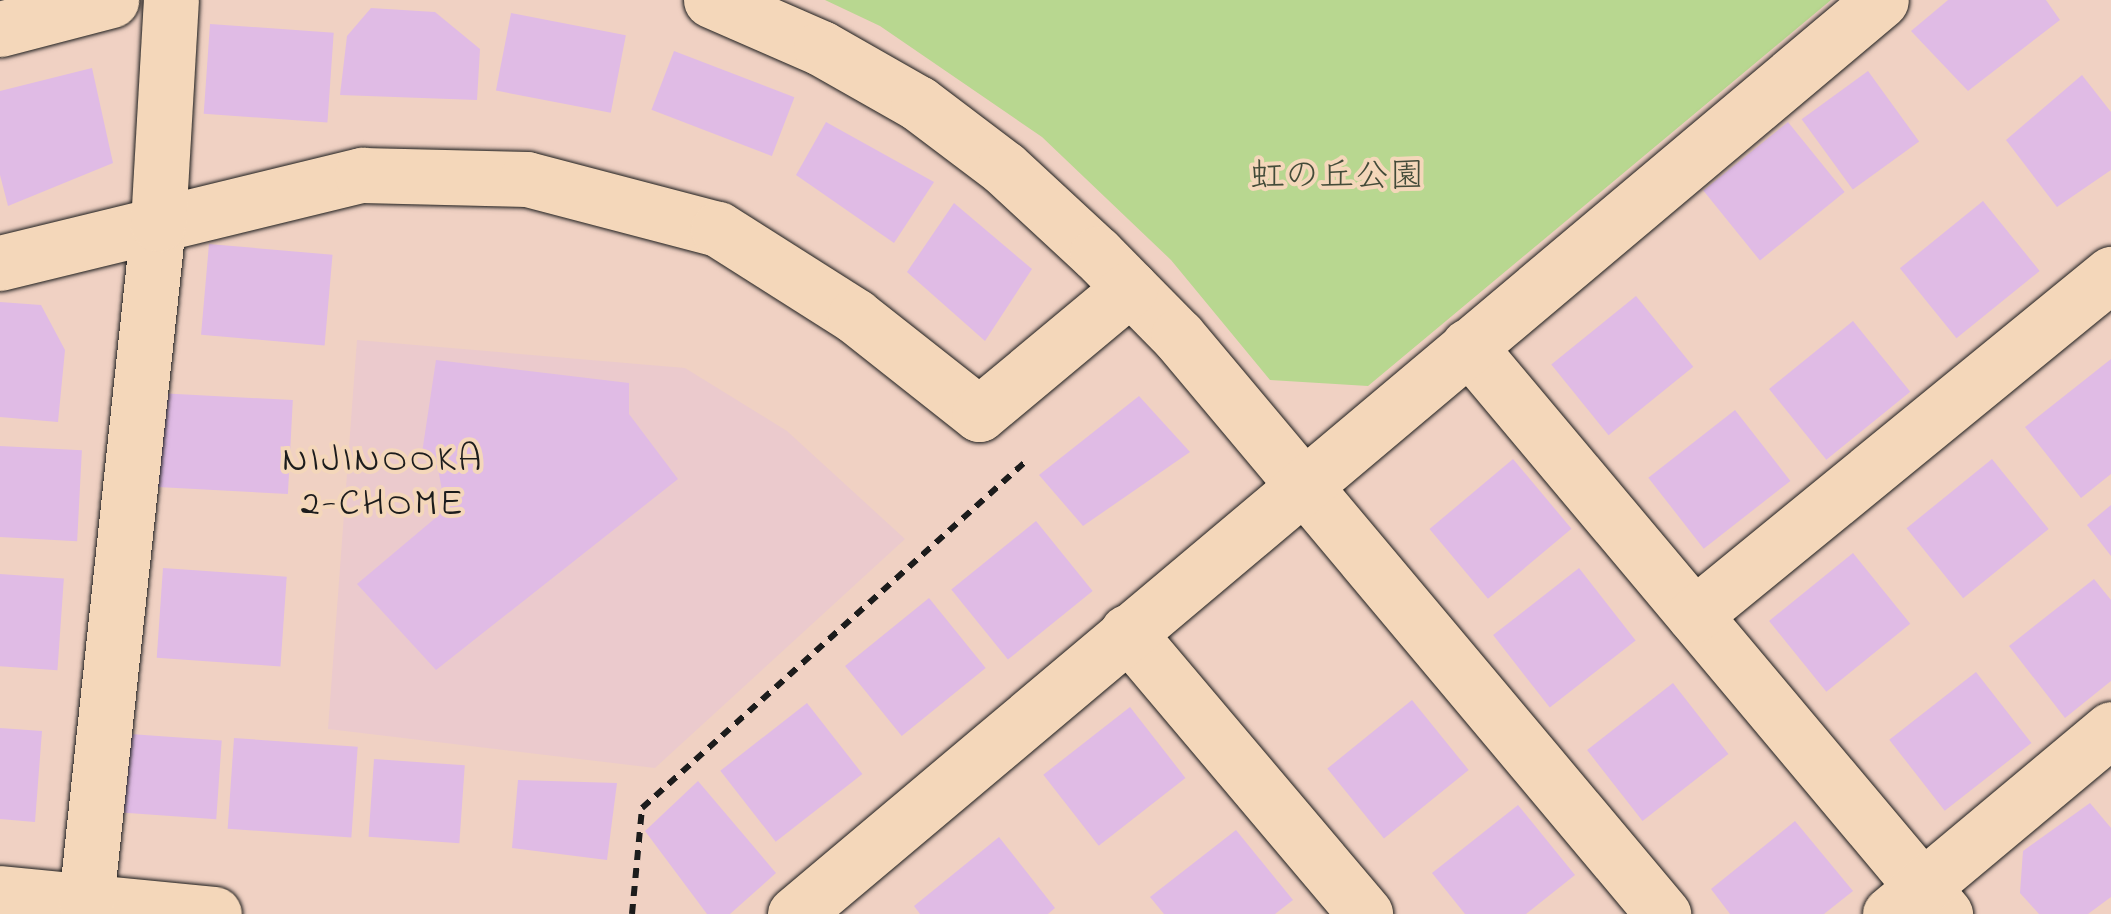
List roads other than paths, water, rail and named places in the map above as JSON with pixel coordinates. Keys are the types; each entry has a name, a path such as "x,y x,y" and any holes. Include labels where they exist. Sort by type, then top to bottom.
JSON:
{"street":[{"path":"0,29 110,0"},
{"path":"86,901 158,224 171,0"},
{"path":"711,0 820,48 918,103 1004,168 1130,288 1178,336 1663,914"},
{"path":"795,914 1881,0"},
{"path":"0,263 362,175 527,179 718,229 855,316 978,414 1130,288"},
{"path":"1694,615 2111,274"},
{"path":"1468,346 1694,615 1919,905 2111,728"},
{"path":"1127,632 1355,910"},
{"path":"0,893 214,914"}],"district":[{"name":"NIJINOOKA 2-CHOME","path":"383,484"}],"park label":[{"name":"虹の丘公園","path":"1337,178"}]}
